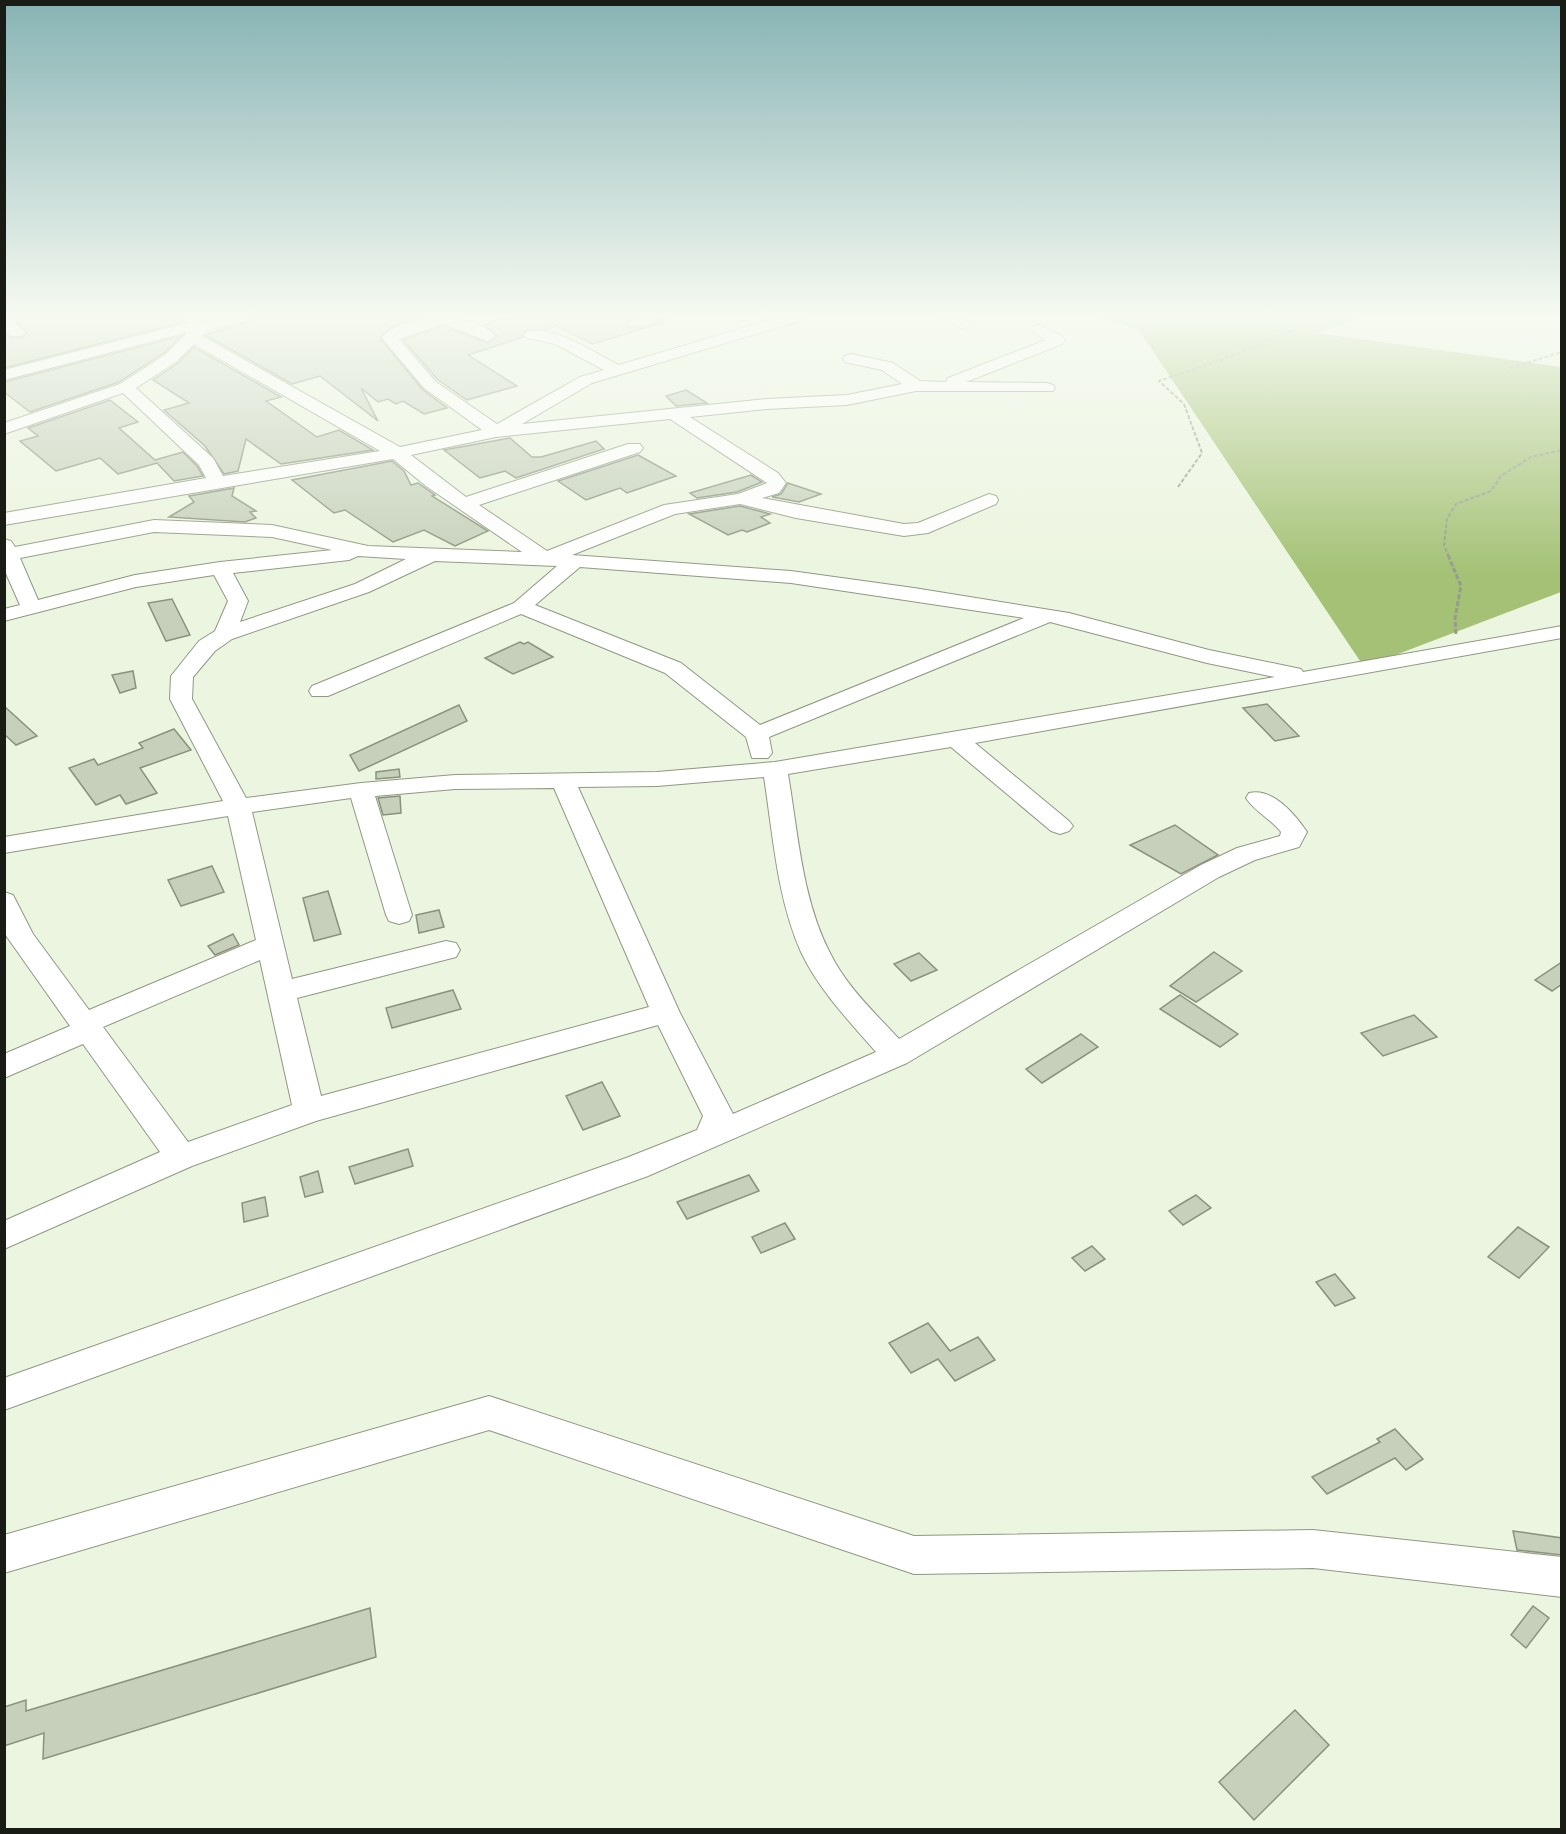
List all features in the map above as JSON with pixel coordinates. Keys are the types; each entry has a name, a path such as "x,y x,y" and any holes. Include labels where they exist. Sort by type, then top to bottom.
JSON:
{"street":[{"path":"4,429 81,403"},
{"path":"143,403 207,462 218,483"},
{"path":"316,403 397,453 464,504 545,559"},
{"path":"455,403 496,432"},
{"path":"496,432 546,403"},
{"path":"630,403 652,417"},
{"path":"4,519 120,496 218,483 397,453 496,432 795,403"},
{"path":"545,559 671,509 692,504 740,499 772,489 777,483 772,477 675,415"},
{"path":"464,504 634,448"},
{"path":"591,461 616,475"},
{"path":"120,496 154,526"},
{"path":"740,499 796,512 904,530 921,529 989,500"},
{"path":"31,607 7,550 154,526 272,531 368,552 545,559 791,577 1070,619 1207,656 1307,677"},
{"path":"4,615 135,581 220,568 282,564 368,552"},
{"path":"309,1110 238,806 181,699 182,676 207,646 224,634 362,588 430,555"},
{"path":"320,691 521,607 574,562"},
{"path":"220,568 238,601 224,634"},
{"path":"521,607 673,668 757,734 764,771 806,930 817,955 830,975 896,1055"},
{"path":"757,734 1047,616"},
{"path":"4,845 238,806 361,790 455,782 657,779 764,771 1562,632"},
{"path":"956,739 1060,826"},
{"path":"562,779 666,1013 718,1116 709,1138"},
{"path":"361,790 399,915"},
{"path":"4,1394 637,1167 709,1138 896,1055 1210,871 1246,854 1290,841 1294,832 1286,820 1258,798"},
{"path":"4,901 13,941 86,1027 181,1157"},
{"path":"4,1067 86,1027 270,945"},
{"path":"281,992 446,950"},
{"path":"4,1236 181,1157 309,1110 666,1013"},
{"path":"4,1554 489,1413 914,1555 1313,1549 1562,1577"}],"path":[{"path":"1178,487 1202,453 1182,403"},
{"path":"1456,651 1455,618 1461,586 1444,545 1447,519 1456,504 1491,491 1501,476 1531,458 1562,450"}],"green space":[{"path":"1187,403 1561,403 1561,592 1364,667"}],"building":[{"path":"18,403 58,403 30,412"},
{"path":"102,403 113,403 138,422 119,428 155,460 183,452 203,476 174,481 157,463 118,474 100,458 56,471 20,441 38,436 28,428"},
{"path":"189,403 268,403 317,437 339,430 373,450 281,464 246,439 238,471 224,474 205,446 164,410"},
{"path":"354,403 369,403 378,421"},
{"path":"406,403 440,403 447,408 424,414"},
{"path":"673,403 707,403 676,406"},
{"path":"510,438 532,457 541,457 596,441 604,449 516,478 505,471 480,478 444,450"},
{"path":"638,455 676,476 627,493 620,488 586,500 558,481"},
{"path":"392,461 404,471 411,485 418,483 435,495 432,496 488,531 455,546 424,530 393,542 345,510 334,513 292,480"},
{"path":"751,475 762,482 737,492 697,498 690,493"},
{"path":"788,483 821,494 799,502 772,497 781,494"},
{"path":"234,488 232,496 256,511 250,512 256,518 245,522 169,517 194,502 189,496"},
{"path":"740,506 770,514 761,517 770,523 747,532 742,530 728,535 689,514"},
{"path":"172,599 190,635 166,641 148,603"},
{"path":"520,642 524,644 528,642 553,657 513,674 485,658"},
{"path":"133,671 136,688 120,693 112,675"},
{"path":"1267,704 1299,736 1275,741 1243,708"},
{"path":"459,705 467,721 359,771 350,755"},
{"path":"4,706 37,736 16,745 4,734"},
{"path":"174,729 191,750 140,768 157,793 126,804 120,795 96,805 69,768 94,759 98,765 143,748 139,743"},
{"path":"399,769 400,777 376,779 376,772"},
{"path":"400,796 401,813 383,815 378,798"},
{"path":"1175,825 1218,855 1181,874 1130,845"},
{"path":"212,866 224,892 181,906 168,880"},
{"path":"328,891 341,934 314,941 303,898"},
{"path":"439,910 444,927 419,933 416,915"},
{"path":"233,934 239,945 215,955 208,946"},
{"path":"1214,952 1242,971 1196,1002 1170,986"},
{"path":"919,953 937,970 911,981 894,964"},
{"path":"1562,962 1562,984 1552,991 1535,980"},
{"path":"453,990 461,1009 392,1028 386,1008"},
{"path":"1180,995 1238,1034 1220,1047 1160,1009"},
{"path":"1414,1015 1437,1037 1383,1056 1361,1033"},
{"path":"1081,1034 1098,1047 1042,1083 1026,1069"},
{"path":"602,1082 620,1116 583,1130 566,1096"},
{"path":"408,1149 413,1166 355,1184 349,1167"},
{"path":"318,1171 323,1192 305,1197 300,1177"},
{"path":"749,1175 759,1191 687,1219 677,1202"},
{"path":"1196,1195 1211,1208 1183,1225 1169,1211"},
{"path":"265,1197 268,1216 244,1222 242,1203"},
{"path":"785,1223 795,1239 761,1253 752,1237"},
{"path":"1518,1227 1549,1247 1519,1278 1488,1257"},
{"path":"1092,1246 1105,1259 1085,1271 1072,1258"},
{"path":"1335,1274 1355,1298 1335,1306 1316,1282"},
{"path":"928,1323 950,1351 978,1337 995,1360 955,1381 938,1359 911,1373 889,1343"},
{"path":"1395,1429 1423,1459 1406,1470 1395,1458 1327,1494 1312,1477 1380,1442 1377,1439"},
{"path":"1513,1531 1562,1538 1562,1555 1517,1550"},
{"path":"1533,1606 1549,1618 1526,1648 1511,1635"},
{"path":"370,1608 376,1657 43,1759 44,1733 4,1746 4,1707 26,1700 26,1711"},
{"path":"1295,1710 1329,1745 1254,1820 1219,1782"}]}
